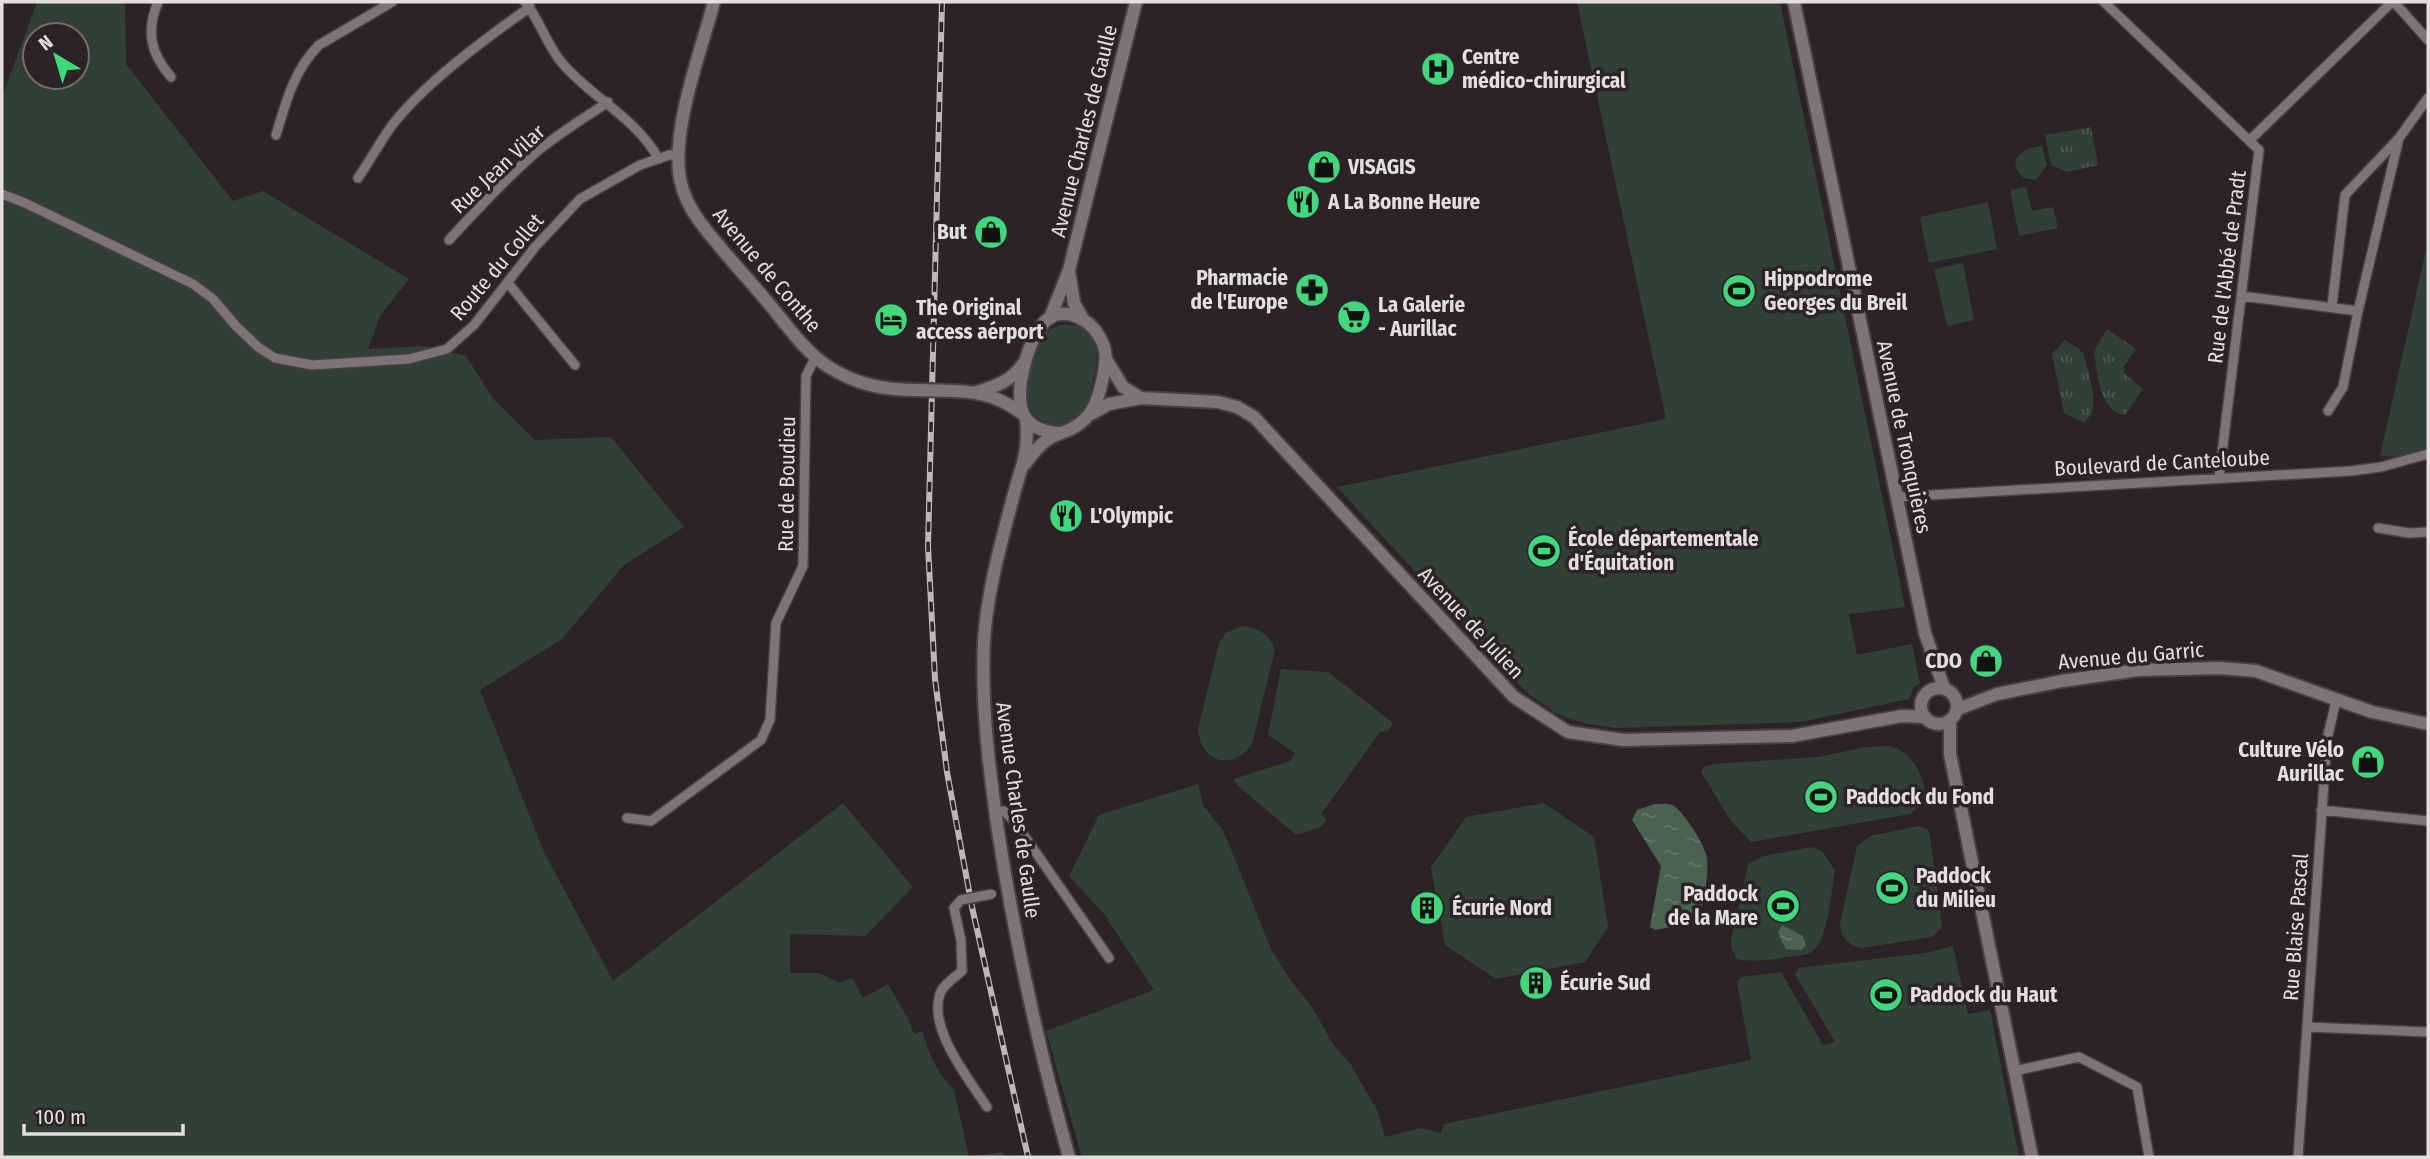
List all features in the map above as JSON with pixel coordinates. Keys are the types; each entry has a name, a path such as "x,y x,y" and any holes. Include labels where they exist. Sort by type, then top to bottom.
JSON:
{"street":[{"path":"158,2 153,19 153,49 160,65 171,77"},
{"path":"276,135 298,71 310,53 392,2"},
{"name":"Avenue de Conthe","path":"715,2 685,109 678,155 680,180 687,201 699,221 816,356 839,373 885,390 977,392 997,398 1025,417"},
{"name":"Avenue Charles de Gaulle","path":"1050,318 1069,270 1136,2"},
{"name":"Avenue de Tronquières","path":"1794,2 1925,634 1948,690"},
{"path":"2104,2 2250,140 2393,2 2428,40"},
{"path":"358,178 391,127 419,98 527,4 560,61 643,135 659,159"},
{"path":"2332,306 2345,195 2399,138 2428,98"},
{"name":"Rue Jean Vilar","path":"449,240 493,192 534,154 608,103"},
{"path":"2328,411 2343,387 2399,138"},
{"name":"Rue de l'Abbé de Pradt","path":"2219,478 2259,150 2250,140"},
{"name":"Route du Collet","path":"2,194 193,284 213,299 258,347 275,358 312,365 409,359 447,349 474,325 535,247 580,199 607,182 659,159 678,155"},
{"name":"Avenue Charles de Gaulle","path":"1069,270 1074,303 1083,319"},
{"path":"508,283 575,365"},
{"path":"2241,296 2358,311"},
{"path":"1061,314 1083,319 1098,334 1104,346 1106,359 1097,402 1082,424 1058,433 1039,428 1025,417 1019,390 1034,340 1050,318 1061,314"},
{"name":"Rue de Boudieu","path":"627,818 651,821 761,740 770,720 776,623 803,566 806,376 816,356"},
{"path":"1106,359 1123,387 1141,398"},
{"name":"Avenue de Conthe","path":"977,392 999,386 1026,360"},
{"name":"Avenue de Julien","path":"1091,414 1109,404 1141,398 1218,402 1237,407 1254,417 1514,697 1568,732 1624,740 1792,736 1902,716 1928,720"},
{"name":"Avenue Charles de Gaulle","path":"1025,417 1027,440 1024,466 1013,496 989,593 983,680 984,727 1007,887 1024,980 1069,1157"},
{"name":"Avenue Charles de Gaulle","path":"1024,466 1040,445 1058,433"},
{"name":"Boulevard de Canteloube","path":"1896,497 2361,470 2428,454"},
{"path":"2378,528 2409,533 2428,531"},
{"name":"Avenue de Tronquières","path":"1925,634 1929,671 1926,694"},
{"name":"Avenue du Garric","path":"1948,690 1971,695 1997,694 2138,670 2221,667 2256,671 2336,701 2428,724"},
{"path":"1950,754 1956,697 1948,690 1926,694 1921,707 1928,720 1938,729 1950,754 2032,1157"},
{"name":"Avenue de Julien","path":"1833,729 1853,721 1900,711 1910,707 1926,694"},
{"name":"Avenue du Garric","path":"1954,714 1997,694"},
{"name":"Rue Blaise Pascal","path":"2298,1157 2321,810 2327,740 2336,701"},
{"path":"1928,720 1941,724 1954,714"},
{"path":"2321,810 2428,821"},
{"path":"996,812 1004,811 1014,821 1109,958"},
{"path":"987,1107 950,1051 937,1011 940,991 962,971 961,940 954,908 961,900 992,894 1007,887"},
{"path":"2306,1027 2428,1032"},
{"path":"2014,1071 2079,1057 2137,1087 2149,1157"}],"green space":[{"path":"37,2 125,2 126,64 233,201 263,191 409,279 380,316 368,349 423,346 466,356 494,400 535,440 611,437 684,527 624,565 562,639 480,690 544,852 613,981 843,803 913,887 865,936 790,934 790,973 818,973 840,983 852,978 863,998 888,984 914,1034 922,1031 934,1063 954,1090 969,1157 2,1157 2,97 21,45 21,91 91,91 91,21 30,21"},
{"path":"1577,2 1780,2 1905,607 1849,614 1857,655 1912,644 1920,684 1914,687 1909,699 1800,722 1616,728 1568,718 1554,712 1525,691 1337,487 1666,419"},
{"path":"2091,127 2098,165 2067,172 2051,165 2045,135"},
{"path":"2042,146 2047,165 2036,180 2024,178 2016,166 2018,156 2028,149"},
{"path":"2026,187 2032,211 2053,207 2058,228 2019,236 2010,190"},
{"path":"1988,202 1997,249 1929,263 1920,217"},
{"path":"2428,241 2428,449 2400,457 2380,456"},
{"path":"1963,263 1974,320 1947,326 1934,269"},
{"path":"1061,325 1084,328 1091,334 1095,341 1097,360 1086,408 1071,423 1056,425 1036,417 1029,406 1026,392 1040,341 1049,330"},
{"path":"2107,329 2136,349 2124,366 2125,374 2143,389 2125,415 2110,407 2098,379 2094,351"},
{"path":"2065,340 2084,355 2091,381 2093,408 2084,423 2064,413 2052,354"},
{"path":"1242,626 1263,633 1275,650 1252,744 1236,758 1219,760 1205,750 1198,729 1219,643 1226,633"},
{"path":"1281,669 1328,672 1393,723 1388,731 1380,732 1321,814 1327,819 1321,827 1296,835 1237,785 1234,779 1290,761 1295,753 1268,735"},
{"name":"Paddock du Fond","path":"1889,746 1905,753 1921,775 1925,801 1910,814 1751,842 1731,821 1701,772 1703,767 1714,764 1818,757 1866,747"},
{"path":"1198,784 1203,805 1221,828 1229,844 1271,949 1312,1007 1334,1046 1350,1063 1378,1112 1385,1137 1421,1128 1441,1133 1444,1124 1751,1060 1737,982 1742,977 1781,972 1823,1045 1835,1042 1795,974 1799,968 1925,953 1953,946 1968,1014 1990,1010 2019,1157 1082,1157 1046,1031 1154,990 1104,914 1069,876 1099,815"},
{"path":"1544,803 1594,837 1608,927 1585,962 1496,979 1445,945 1431,867 1466,817"},
{"name":"Paddock du Milieu","path":"1919,826 1928,830 1930,836 1942,927 1932,937 1862,948 1853,945 1844,937 1840,924 1857,846 1870,836"},
{"name":"Paddock de la Mare","path":"1812,847 1823,852 1835,871 1826,925 1818,944 1813,951 1801,956 1762,960 1737,959 1731,947 1731,940 1748,864 1764,856"},
{"path":"1001,1152 1007,1157 969,1157"}],"water":[{"path":"1655,804 1672,805 1682,813 1704,849 1707,868 1698,920 1655,930 1650,927 1661,866 1632,820 1637,810"},
{"path":"1782,925 1803,936 1806,945 1801,950 1786,949 1778,933"}],"railway":[{"path":"942,2 928,546 935,679 947,772 972,907 1028,1157"}],"place":[{"name":"Centre médico-chirurgical","path":"1438,69"},
{"name":"VISAGIS","path":"1324,167"},
{"name":"A La Bonne Heure","path":"1303,202"},
{"name":"But","path":"991,232"},
{"name":"Pharmacie de l'Europe","path":"1312,290"},
{"name":"Hippodrome Georges du Breil","path":"1739,291"},
{"name":"La Galerie - Aurillac","path":"1354,317"},
{"name":"The Original access aérport","path":"891,320"},
{"name":"L'Olympic","path":"1066,516"},
{"name":"École départementale d'Équitation","path":"1544,551"},
{"name":"CDO","path":"1986,661"},
{"name":"Culture Vélo Aurillac","path":"2368,762"},
{"name":"Paddock du Fond","path":"1821,797"},
{"name":"Paddock du Milieu","path":"1892,888"},
{"name":"Paddock de la Mare","path":"1783,906"},
{"name":"Écurie Nord","path":"1427,908"},
{"name":"Écurie Sud","path":"1536,983"},
{"name":"Paddock du Haut","path":"1886,995"}]}
